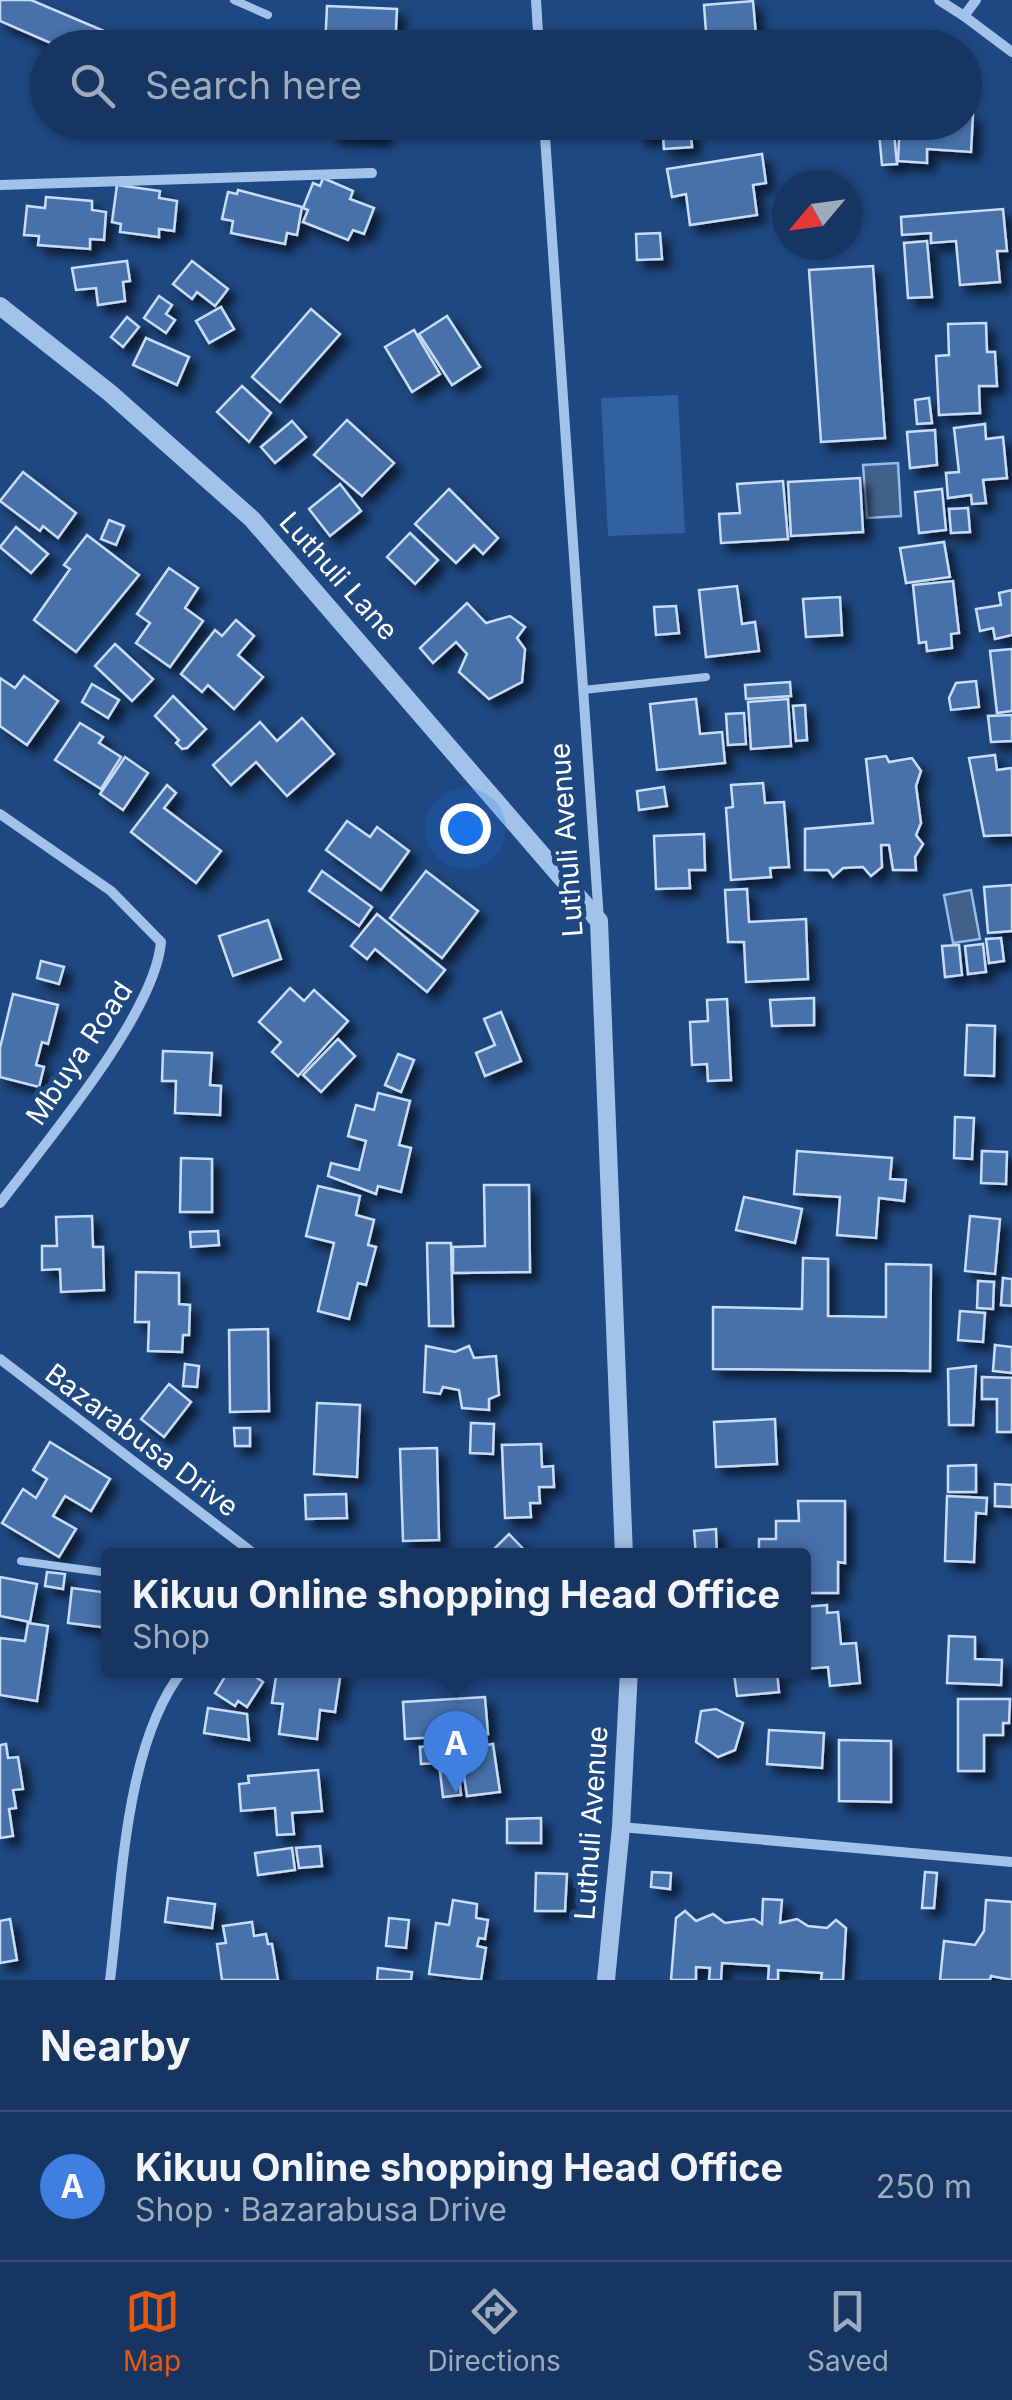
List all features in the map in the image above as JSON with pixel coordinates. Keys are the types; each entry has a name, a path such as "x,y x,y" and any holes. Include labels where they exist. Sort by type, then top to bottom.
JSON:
{"street":[{"path":"536,0 538,30"},
{"path":"939,0 1012,52"},
{"path":"964,16 976,0"},
{"name":"Luthuli Avenue","path":"545,140 599,920 624,1548"},
{"path":"0,185 372,174"},
{"name":"Luthuli Lane","path":"0,306 110,393 252,519 599,920"},
{"name":"Mbuya Road","path":"0,814 111,890 161,942 159,970 144,1001 69,1113 0,1202"},
{"name":"Bazarabusa Drive","path":"0,1360 247,1548"},
{"path":"110,1980 136,1785 162,1697 177,1678"},
{"name":"Luthuli Avenue","path":"606,1980 621,1827 628,1678"},
{"path":"621,1827 1012,1862"}],"lane":[{"path":"234,0 268,15"},
{"path":"583,690 706,676"},
{"path":"21,1561 101,1572"}],"shaded area":[{"path":"678,395 685,533 608,536 601,398"},
{"path":"898,463 901,516 867,518 863,465"},
{"path":"971,890 980,939 953,943 944,895"}],"building":[{"path":"0,0 31,0 102,30 30,30 30,34 0,21"},
{"path":"753,1 755,30 706,30 704,5"},
{"path":"327,6 397,9 396,30 326,30"},
{"path":"663,140 691,140 692,147 664,149"},
{"path":"880,140 895,140 897,164 882,165"},
{"path":"899,140 972,140 971,152 927,149 927,163 898,161"},
{"path":"762,154 766,183 753,185 757,215 690,225 686,194 672,197 667,169"},
{"path":"323,178 353,191 350,199 374,208 364,234 353,230 348,240 303,222 308,210 303,208 313,183 320,186"},
{"path":"117,185 160,191 159,198 177,201 174,231 159,229 159,237 120,232 121,224 112,222"},
{"path":"238,190 302,207 297,235 287,233 285,244 231,233 233,221 222,219 228,192 237,194"},
{"path":"46,197 92,201 92,210 106,212 104,240 90,239 90,249 38,245 39,236 24,235 27,206 45,208"},
{"path":"1003,209 1007,251 997,251 1000,282 960,285 956,241 931,243 931,233 902,235 901,217"},
{"path":"660,233 662,259 637,260 636,234"},
{"path":"927,241 932,297 908,298 904,243"},
{"path":"127,261 130,281 123,282 125,301 98,305 96,288 76,290 72,268"},
{"path":"192,261 228,289 215,306 197,292 192,299 173,284"},
{"path":"873,266 885,438 821,442 809,270"},
{"path":"159,296 172,305 166,314 175,320 166,333 144,318"},
{"path":"221,307 234,329 209,343 196,321"},
{"path":"311,309 340,334 280,402 252,377"},
{"path":"447,316 480,367 452,385 419,334"},
{"path":"127,317 139,327 123,347 111,337"},
{"path":"986,323 987,352 995,352 997,386 979,386 980,413 939,415 936,356 949,355 948,324"},
{"path":"414,330 440,374 412,392 385,347"},
{"path":"146,338 189,357 177,385 133,365"},
{"path":"242,386 271,413 249,442 217,412"},
{"path":"929,398 932,423 917,424 915,400"},
{"path":"347,420 394,463 362,496 314,455"},
{"path":"292,421 306,437 275,463 261,447"},
{"path":"985,424 986,439 1003,437 1007,478 983,480 986,503 972,504 971,495 948,498 946,473 959,472 954,428"},
{"path":"935,430 937,465 910,468 907,432"},
{"path":"23,472 76,513 58,538 43,526 40,531 0,501"},
{"path":"860,478 863,532 791,536 788,482"},
{"path":"783,481 788,539 721,543 719,514 740,513 737,484"},
{"path":"340,484 361,511 330,536 309,509"},
{"path":"449,489 498,538 483,554 474,545 456,563 415,524"},
{"path":"942,489 946,530 919,533 915,492"},
{"path":"968,508 970,532 951,533 949,509"},
{"path":"109,520 124,526 116,545 101,539"},
{"path":"16,527 48,554 31,573 0,547"},
{"path":"410,533 438,560 415,584 387,557"},
{"path":"87,535 139,575 76,652 34,620 70,569 64,565"},
{"path":"944,542 950,577 906,583 900,548"},
{"path":"169,568 198,588 185,608 203,621 170,667 136,643 150,623 137,614"},
{"path":"953,581 959,633 951,634 952,648 927,651 926,642 919,643 913,585"},
{"path":"737,586 742,624 755,622 759,651 706,657 699,590"},
{"path":"1012,590 1012,635 995,639 993,628 980,631 976,609 1001,605 999,593"},
{"path":"840,597 842,635 806,637 803,599"},
{"path":"467,603 486,623 510,616 525,627 517,638 525,649 522,682 489,699 459,672 467,654 456,642 433,663 420,648"},
{"path":"676,606 679,633 656,635 654,607"},
{"path":"236,620 254,636 238,655 263,677 234,709 208,685 202,692 181,674 215,630 222,636"},
{"path":"115,644 153,679 132,701 95,666"},
{"path":"1012,649 1012,711 997,713 990,651"},
{"path":"24,676 58,701 27,745 0,726 0,678 15,688"},
{"path":"976,681 979,707 951,710 949,698 956,683"},
{"path":"790,682 791,696 746,699 745,685"},
{"path":"92,684 119,700 108,718 82,702"},
{"path":"173,696 206,729 187,748 176,743 179,740 155,716"},
{"path":"696,699 700,734 722,732 725,763 657,770 650,704"},
{"path":"788,699 791,746 751,749 748,702"},
{"path":"805,705 807,740 796,741 793,706"},
{"path":"744,713 746,744 728,745 726,714"},
{"path":"1012,715 1012,741 991,742 988,716"},
{"path":"302,718 334,754 287,796 256,762 231,785 213,765 260,722 277,741"},
{"path":"80,723 103,737 99,743 121,757 101,789 55,760"},
{"path":"995,755 997,770 1012,768 1012,835 984,836 969,758"},
{"path":"886,756 889,762 912,758 921,771 916,786 921,823 916,835 923,844 915,857 916,870 893,870 889,845 881,845 882,867 871,876 863,867 843,868 833,877 828,870 805,870 805,829 873,823 866,759"},
{"path":"125,757 148,773 123,810 100,794"},
{"path":"763,783 765,803 784,802 789,867 770,868 771,877 731,880 726,808 733,807 731,785"},
{"path":"167,785 176,793 164,808 221,851 196,883 131,832"},
{"path":"664,787 667,806 639,810 637,791"},
{"path":"347,821 370,837 377,827 409,851 381,890 326,850"},
{"path":"704,834 705,870 689,870 690,888 656,889 654,836"},
{"path":"322,871 372,907 359,926 309,891"},
{"path":"426,871 478,911 442,958 390,918"},
{"path":"1012,885 1012,931 988,933 984,887"},
{"path":"747,889 749,922 806,919 808,979 746,982 744,942 728,942 725,890"},
{"path":"377,914 445,970 427,992 375,949 367,959 351,946"},
{"path":"268,920 281,959 233,976 219,936"},
{"path":"1001,938 1004,961 989,963 986,939"},
{"path":"983,944 986,972 968,974 965,946"},
{"path":"959,945 962,975 945,977 942,946"},
{"path":"41,961 64,967 59,984 37,978"},
{"path":"290,988 304,1001 314,990 348,1021 298,1076 272,1052 281,1042 259,1022"},
{"path":"13,994 58,1005 48,1044 42,1042 36,1065 44,1067 39,1087 0,1077 0,1048"},
{"path":"814,998 814,1025 772,1026 770,1000"},
{"path":"727,999 731,1080 708,1081 707,1064 692,1065 690,1022 708,1021 707,1000"},
{"path":"501,1012 521,1061 485,1076 476,1053 495,1045 484,1019"},
{"path":"967,1025 995,1026 994,1076 965,1075"},
{"path":"338,1039 355,1056 321,1092 303,1075"},
{"path":"163,1051 212,1053 210,1085 221,1086 220,1115 175,1113 176,1081 162,1081"},
{"path":"398,1054 414,1060 401,1092 385,1085"},
{"path":"378,1093 410,1101 399,1145 411,1148 401,1192 378,1186 376,1194 328,1176 331,1163 359,1170 366,1141 348,1136 356,1105 374,1110"},
{"path":"955,1117 974,1118 972,1159 954,1158"},
{"path":"797,1151 892,1158 890,1179 906,1180 904,1201 879,1198 876,1238 837,1235 840,1197 794,1194"},
{"path":"982,1151 1007,1152 1006,1184 981,1183"},
{"path":"181,1158 212,1159 212,1212 180,1212"},
{"path":"484,1185 529,1185 530,1272 453,1273 453,1247 485,1246"},
{"path":"318,1186 360,1196 356,1215 374,1220 368,1245 376,1247 366,1285 358,1283 349,1319 318,1311 334,1243 306,1236"},
{"path":"744,1197 802,1209 795,1243 736,1230"},
{"path":"92,1216 93,1247 103,1247 104,1290 61,1292 60,1269 42,1270 42,1246 57,1246 56,1217"},
{"path":"970,1216 1000,1219 995,1274 965,1271"},
{"path":"218,1231 219,1245 191,1247 190,1232"},
{"path":"427,1243 451,1243 453,1326 429,1326"},
{"path":"803,1258 828,1259 828,1316 886,1317 886,1264 931,1265 930,1371 713,1369 713,1307 802,1309"},
{"path":"136,1272 179,1273 179,1304 190,1305 189,1335 183,1335 182,1352 148,1351 149,1322 135,1322"},
{"path":"1003,1278 1012,1279 1012,1306 1001,1305"},
{"path":"978,1281 994,1282 993,1309 977,1308"},
{"path":"960,1311 985,1313 983,1342 958,1340"},
{"path":"268,1329 269,1411 230,1412 229,1330"},
{"path":"995,1345 1012,1347 1012,1373 993,1371"},
{"path":"426,1346 455,1352 469,1346 474,1358 496,1356 499,1395 489,1399 489,1410 462,1408 459,1390 443,1387 440,1394 424,1392"},
{"path":"185,1364 199,1366 197,1387 183,1386"},
{"path":"976,1366 973,1425 949,1425 948,1369"},
{"path":"982,1377 1012,1378 1012,1432 997,1432 997,1399 982,1399"},
{"path":"169,1384 191,1402 164,1437 141,1419"},
{"path":"317,1403 360,1405 357,1477 314,1474"},
{"path":"775,1419 777,1464 716,1467 714,1422"},
{"path":"471,1423 494,1424 493,1454 470,1453"},
{"path":"234,1428 250,1428 250,1446 235,1446"},
{"path":"50,1442 110,1479 91,1511 65,1496 53,1516 76,1529 59,1557 2,1523 23,1489 36,1498 47,1479 33,1470"},
{"path":"541,1444 542,1467 553,1466 554,1487 539,1487 540,1503 530,1503 531,1517 505,1518 502,1445"},
{"path":"437,1448 439,1540 403,1541 400,1449"},
{"path":"976,1465 976,1492 948,1492 948,1466"},
{"path":"995,1484 1012,1485 1012,1507 995,1506"},
{"path":"346,1494 347,1518 306,1519 305,1495"},
{"path":"947,1496 987,1498 986,1514 976,1513 974,1562 945,1561"},
{"path":"798,1501 845,1501 845,1563 838,1562 838,1593 811,1593 811,1548 759,1548 759,1539 776,1539 776,1521 799,1521"},
{"path":"716,1529 717,1548 695,1548 694,1531"},
{"path":"509,1534 522,1548 495,1548"},
{"path":"47,1572 65,1574 63,1589 45,1586"},
{"path":"0,1577 37,1584 30,1622 0,1616"},
{"path":"72,1588 101,1592 101,1627 68,1623"},
{"path":"827,1605 827,1613 838,1612 841,1644 856,1643 860,1683 830,1686 828,1667 811,1668 811,1606"},
{"path":"28,1623 48,1626 37,1701 0,1695 0,1638 25,1641"},
{"path":"949,1636 975,1637 975,1659 1002,1660 1001,1685 947,1683"},
{"path":"224,1678 257,1678 263,1682 247,1707 238,1701 235,1706 215,1693"},
{"path":"276,1678 340,1678 335,1712 320,1710 317,1739 279,1734 283,1704 272,1703"},
{"path":"735,1678 778,1678 779,1692 737,1696"},
{"path":"485,1697 488,1734 405,1739 403,1702"},
{"path":"958,1699 1010,1699 1009,1723 1003,1723 1003,1735 984,1735 984,1771 958,1771"},
{"path":"208,1708 247,1714 249,1740 204,1733"},
{"path":"716,1709 743,1723 735,1750 718,1757 696,1742 701,1711"},
{"path":"769,1730 824,1733 822,1768 767,1764"},
{"path":"839,1740 891,1741 891,1802 839,1801"},
{"path":"6,1744 8,1758 18,1757 23,1789 13,1790 16,1808 9,1809 13,1836 0,1838 0,1745"},
{"path":"456,1744 461,1795 443,1797 439,1763 421,1764 420,1747"},
{"path":"493,1744 500,1792 467,1796 460,1749"},
{"path":"318,1770 322,1811 292,1813 294,1834 277,1835 275,1808 241,1811 239,1784 249,1783 248,1776"},
{"path":"541,1818 541,1843 507,1843 507,1819"},
{"path":"320,1846 322,1866 299,1868 296,1848"},
{"path":"292,1848 295,1870 258,1875 255,1853"},
{"path":"652,1872 671,1873 670,1889 651,1887"},
{"path":"925,1872 937,1873 934,1908 922,1908"},
{"path":"536,1873 567,1874 565,1911 535,1911"},
{"path":"168,1898 215,1904 212,1928 165,1922"},
{"path":"763,1899 782,1900 780,1923 797,1919 808,1926 827,1928 836,1920 846,1928 843,1980 821,1980 822,1973 778,1970 778,1980 768,1980 769,1966 722,1963 721,1980 709,1980 710,1968 696,1967 696,1980 671,1980 676,1918 685,1911 696,1921 713,1914 725,1923 754,1919 762,1924"},
{"path":"453,1900 477,1904 476,1918 488,1920 485,1939 479,1938 477,1946 486,1948 481,1980 429,1974 436,1923 449,1925"},
{"path":"986,1900 1012,1902 1012,1980 991,1976 990,1980 940,1980 944,1941 975,1945 984,1931"},
{"path":"389,1918 409,1920 406,1948 386,1946"},
{"path":"10,1919 17,1960 0,1963 0,1921"},
{"path":"252,1922 254,1936 266,1934 268,1944 272,1944 278,1980 222,1980 217,1944 226,1943 223,1926"},
{"path":"378,1968 412,1972 411,1980 377,1980"}],"place":[{"name":"Kikuu Online shopping Head Office","path":"456,1793"}]}
